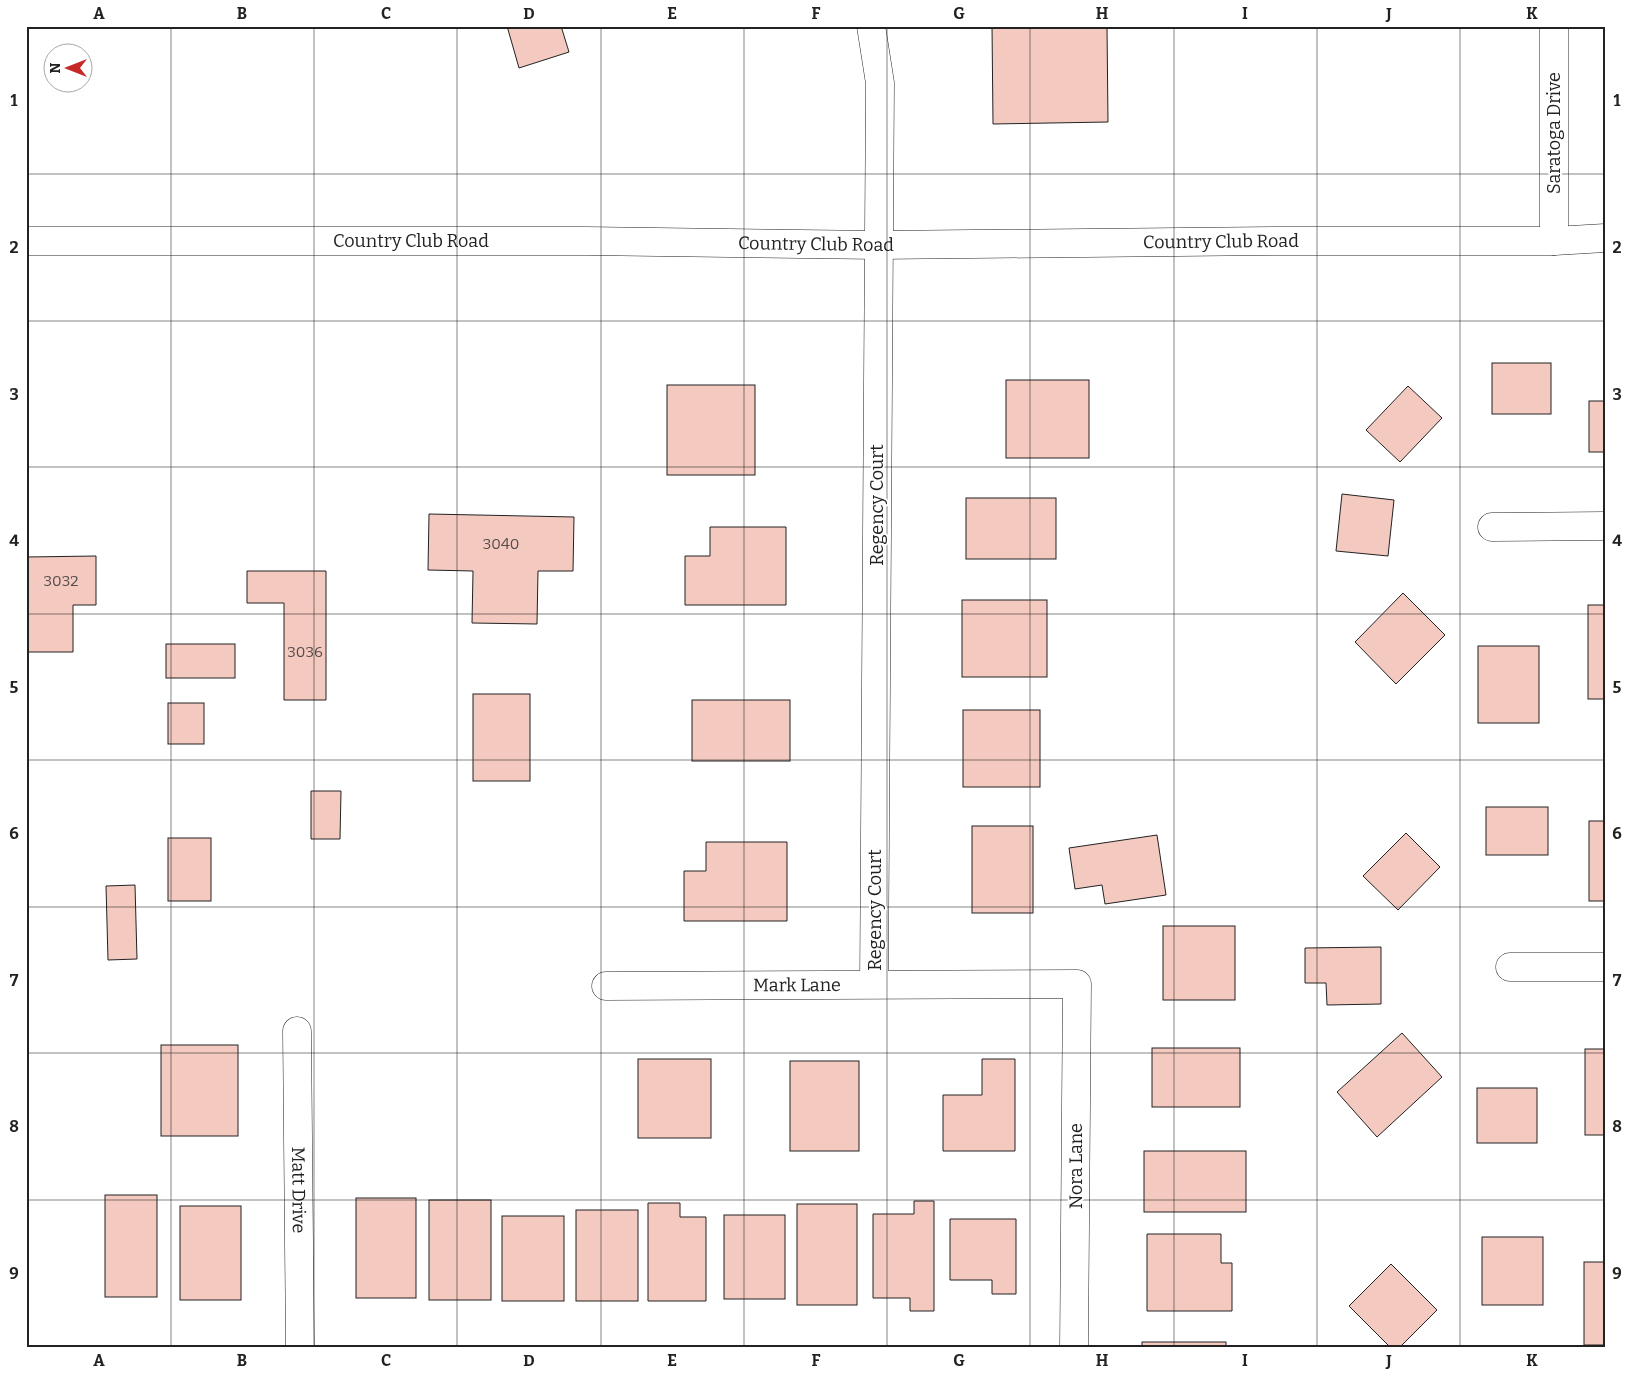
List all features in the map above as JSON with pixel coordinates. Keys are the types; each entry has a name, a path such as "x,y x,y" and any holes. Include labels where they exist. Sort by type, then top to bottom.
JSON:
{"street":[{"name":"Regency Court","path":"871,26 880,83 874,984"},
{"name":"Saratoga Drive","path":"1554,26 1554,240"},
{"name":"Country Club Road","path":"26,240 566,241 878,245 1280,240 1554,240 1605,238"},
{"path":"1492,527 1605,526"},
{"path":"1510,967 1605,967"},
{"name":"Mark Lane","path":"606,986 1077,984"},
{"name":"Nora Lane","path":"1074,1348 1077,984"},
{"name":"Matt Drive","path":"297,1031 300,1348"}],"building":[{"path":"507,26 561,26 569,52 519,68"},
{"path":"992,26 1107,26 1108,122 993,124"},
{"path":"1492,363 1551,363 1551,414 1492,414"},
{"path":"1006,380 1089,380 1089,458 1006,458"},
{"path":"667,385 755,385 755,475 667,475"},
{"path":"1408,386 1442,418 1400,462 1366,430"},
{"path":"1589,401 1605,401 1605,452 1589,452"},
{"path":"1342,494 1394,500 1388,556 1336,551"},
{"path":"966,498 1056,498 1056,559 966,559"},
{"path":"429,514 574,517 573,571 538,571 537,624 472,623 473,571 428,570"},
{"path":"710,527 786,527 786,605 685,605 685,556 710,556"},
{"path":"96,556 96,605 73,605 73,652 26,652 26,557"},
{"path":"247,571 326,571 326,700 284,700 284,603 247,603"},
{"path":"1403,593 1445,635 1396,684 1355,642"},
{"path":"962,600 1047,600 1047,677 962,677"},
{"path":"1588,605 1605,605 1605,699 1588,699"},
{"path":"166,644 235,644 235,678 166,678"},
{"path":"1478,646 1539,646 1539,723 1478,723"},
{"path":"473,694 530,694 530,781 473,781"},
{"path":"692,700 790,700 790,761 692,761"},
{"path":"168,703 204,703 204,744 168,744"},
{"path":"963,710 1040,710 1040,787 963,787"},
{"path":"311,791 341,791 340,839 311,839"},
{"path":"1486,807 1548,807 1548,855 1486,855"},
{"path":"1589,821 1605,821 1605,901 1589,901"},
{"path":"972,826 1033,826 1033,913 972,913"},
{"path":"1406,833 1440,867 1398,910 1363,876"},
{"path":"1157,835 1166,895 1105,904 1102,885 1075,889 1069,848"},
{"path":"168,838 211,838 211,901 168,901"},
{"path":"706,842 787,842 787,921 684,921 684,871 706,871"},
{"path":"135,885 137,959 108,960 106,886"},
{"path":"1163,926 1235,926 1235,1000 1163,1000"},
{"path":"1381,947 1381,1004 1327,1005 1326,983 1305,983 1305,948"},
{"path":"1402,1033 1442,1077 1377,1137 1337,1092"},
{"path":"161,1045 238,1045 238,1136 161,1136"},
{"path":"1152,1048 1240,1048 1240,1107 1152,1107"},
{"path":"1585,1049 1605,1049 1605,1135 1585,1135"},
{"path":"638,1059 711,1059 711,1138 638,1138"},
{"path":"982,1059 1015,1059 1015,1151 943,1151 943,1095 982,1095"},
{"path":"790,1061 859,1061 859,1151 790,1151"},
{"path":"1477,1088 1537,1088 1537,1143 1477,1143"},
{"path":"1144,1151 1246,1151 1246,1212 1144,1212"},
{"path":"105,1195 157,1195 157,1297 105,1297"},
{"path":"356,1198 416,1198 416,1298 356,1298"},
{"path":"429,1200 491,1200 491,1300 429,1300"},
{"path":"914,1201 934,1201 934,1311 910,1311 910,1298 873,1298 873,1214 914,1214"},
{"path":"648,1203 680,1203 680,1217 706,1217 706,1301 648,1301"},
{"path":"797,1204 857,1204 857,1305 797,1305"},
{"path":"180,1206 241,1206 241,1300 180,1300"},
{"path":"576,1210 638,1210 638,1301 576,1301"},
{"path":"724,1215 785,1215 785,1299 724,1299"},
{"path":"502,1216 564,1216 564,1301 502,1301"},
{"path":"950,1219 1016,1219 1016,1294 992,1294 992,1280 950,1280"},
{"path":"1147,1234 1221,1234 1221,1263 1232,1263 1232,1311 1147,1311"},
{"path":"1482,1237 1543,1237 1543,1305 1482,1305"},
{"path":"1584,1262 1605,1262 1605,1345 1584,1345"},
{"path":"1391,1264 1437,1310 1399,1348 1391,1348 1349,1306"},
{"path":"1142,1342 1226,1342 1226,1348 1142,1348"}]}
